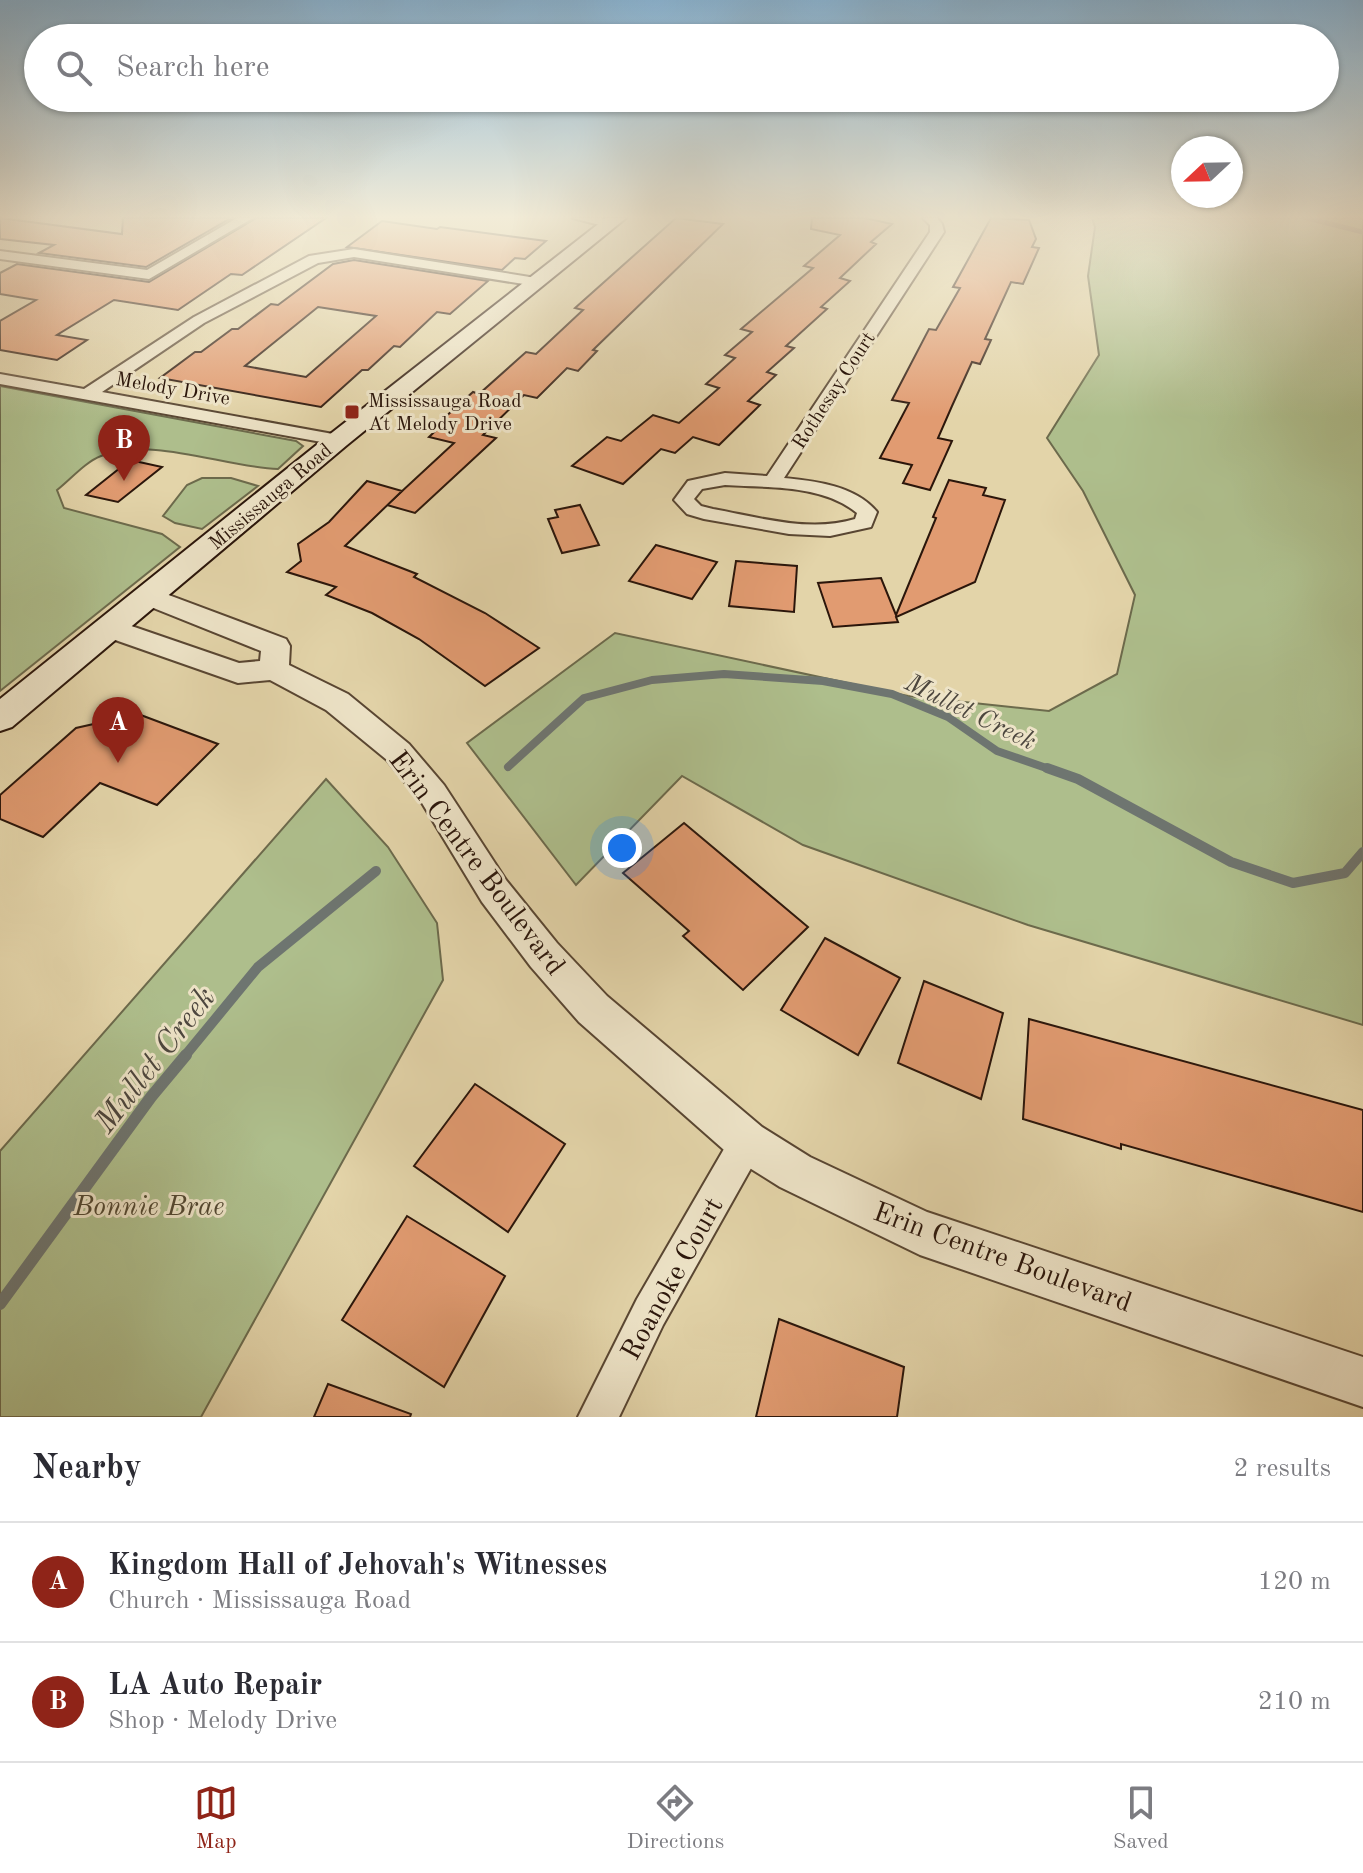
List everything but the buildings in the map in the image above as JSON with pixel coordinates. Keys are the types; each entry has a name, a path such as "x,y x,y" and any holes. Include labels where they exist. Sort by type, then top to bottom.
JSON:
{"main road":[{"name":"Mississauga Road","path":"0,718 533,284"}],"street":[{"path":"87,395 199,320 267,284"},
{"name":"Rothesay Court","path":"771,484 903,284"},
{"name":"Melody Drive","path":"0,379 338,440"},
{"name":"Rothesay Court","path":"725,479 771,484 836,492 858,501 867,512 864,523 849,530 711,515 694,510 684,500 687,491 696,483 725,479"},
{"path":"150,597 276,646 274,670"},
{"name":"Erin Centre Boulevard","path":"111,628 238,673 274,670 337,702 398,752 433,794 494,891 544,955 593,1009 747,1142 795,1172 920,1232 1363,1382"},
{"name":"Roanoke Court","path":"598,1417 650,1312 747,1142"}],"green space":[{"path":"1089,284 1363,284 1363,1025 1028,925 803,845 682,776 576,885 467,743 615,633 908,696 1049,711 1117,674 1135,595 1083,491 1047,438 1099,355"},
{"path":"0,386 296,441 303,446 278,469 143,449 101,456 83,467 57,490 64,508 162,534 180,547 0,691"},
{"path":"202,478 231,478 258,486 202,529 175,523 163,516 187,485"},
{"name":"Bonnie Brae","path":"326,779 388,847 437,923 443,980 201,1417 0,1417 0,1151"}],"waterway":[{"name":"Mullet Creek","path":"508,767 584,698 652,680 724,674 823,681 892,694 948,717 997,751 1052,770"},
{"name":"Mullet Creek","path":"1047,768 1078,779 1231,862 1293,883 1345,873 1363,852"},
{"name":"Mullet Creek","path":"184,1057 258,967 376,871"},
{"name":"Mullet Creek","path":"0,1304 151,1097 186,1055"}],"place":[{"name":"Mississauga Road At Melody Drive","path":"352,412"},
{"name":"LA Auto Repair","path":"124,481"},
{"name":"Kingdom Hall of Jehovah's Witnesses","path":"118,763"}]}
